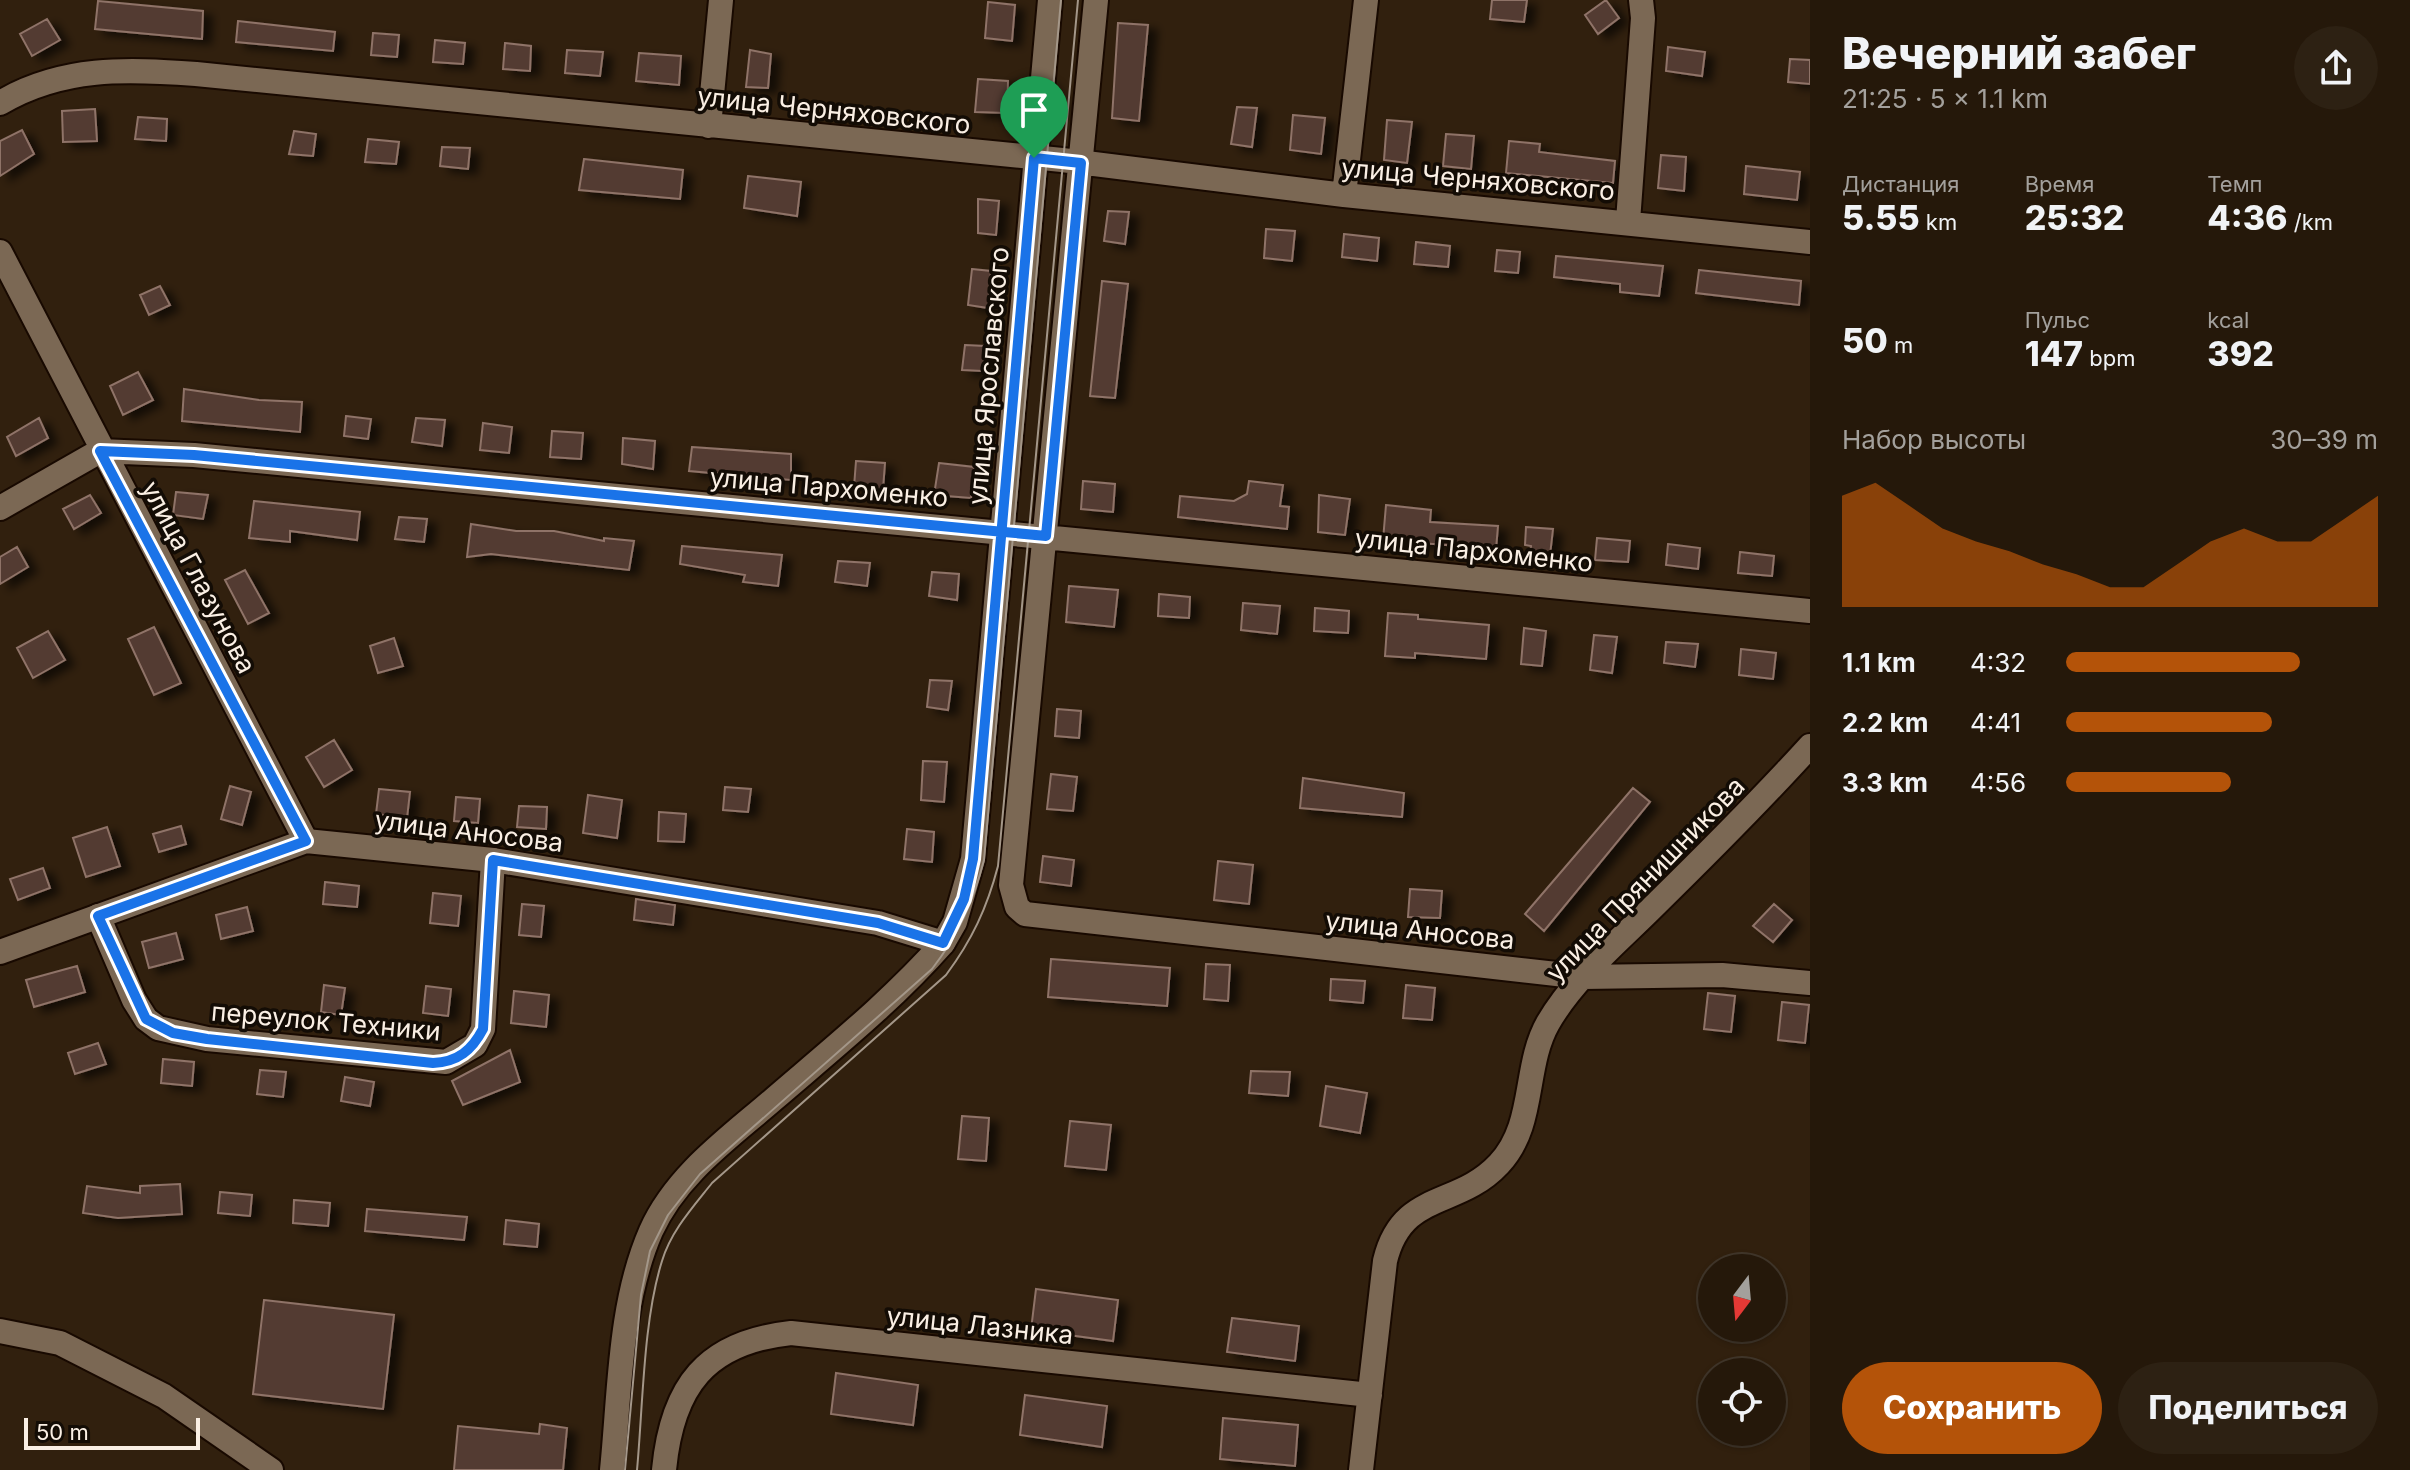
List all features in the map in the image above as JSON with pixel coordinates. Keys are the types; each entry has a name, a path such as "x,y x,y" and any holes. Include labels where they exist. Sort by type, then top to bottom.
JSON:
{"street":[{"path":"709,126 721,0"},
{"name":"улица Ярославского","path":"943,943 964,899 973,859 1050,0"},
{"path":"1046,536 1096,0"},
{"path":"1344,195 1366,0"},
{"path":"1628,221 1643,18 1641,0"},
{"name":"улица Черняховского","path":"0,103 64,75 120,69 1034,158 1344,195 1628,221 1810,242"},
{"name":"улица Глазунова","path":"0,252 100,451 306,841"},
{"path":"0,508 100,451"},
{"name":"улица Пархоменко","path":"100,451 194,455 1810,611"},
{"name":"улица Аносова","path":"1046,536 1011,885 1017,907 1025,914 1583,977 1722,975 1810,983"},
{"name":"улица Прянишникова","path":"1361,1470 1385,1261 1395,1230 1413,1214 1460,1192 1500,1163 1524,1117 1533,1069 1548,1023 1583,977 1748,814 1810,746"},
{"name":"улица Аносова","path":"0,952 306,841 493,860 878,923 943,943"},
{"name":"переулок Техники","path":"98,916 134,1000 146,1019 158,1028 207,1039 446,1062 475,1045 483,1029 493,860"},
{"path":"612,1470 634,1282 652,1230 669,1199 697,1165 822,1057 943,943"},
{"path":"0,1331 60,1343 164,1396 271,1470"},
{"name":"улица Лазника","path":"664,1470 667,1437 678,1406 692,1382 731,1345 758,1337 791,1333 1370,1395"}],"building":[{"path":"1492,0 1527,0 1524,22 1490,19"},
{"path":"1606,0 1619,18 1598,34 1585,15"},
{"path":"98,1 203,11 202,39 95,29"},
{"path":"988,2 1015,5 1012,41 985,38"},
{"path":"47,19 60,40 32,56 20,34"},
{"path":"238,21 335,32 333,51 236,42"},
{"path":"1118,23 1148,25 1139,121 1112,118"},
{"path":"373,33 399,35 397,57 371,55"},
{"path":"435,40 465,43 463,64 433,62"},
{"path":"505,43 531,46 530,71 503,69"},
{"path":"1668,47 1705,52 1702,76 1666,71"},
{"path":"567,50 603,52 600,76 565,73"},
{"path":"750,50 771,54 768,88 746,87"},
{"path":"639,53 681,56 679,85 636,81"},
{"path":"1790,59 1810,60 1810,84 1788,82"},
{"path":"978,79 1008,81 1007,113 975,112"},
{"path":"1237,107 1257,108 1252,147 1231,144"},
{"path":"95,109 97,141 63,142 62,111"},
{"path":"1293,115 1325,118 1321,154 1290,150"},
{"path":"138,117 167,119 166,141 135,139"},
{"path":"1387,120 1412,122 1407,163 1384,160"},
{"path":"22,130 34,154 0,176 0,141"},
{"path":"294,131 316,134 313,156 289,154"},
{"path":"1446,134 1474,136 1471,169 1443,166"},
{"path":"368,139 399,142 396,164 365,162"},
{"path":"1509,141 1540,144 1539,152 1615,161 1613,183 1506,173"},
{"path":"442,147 470,148 468,169 440,166"},
{"path":"1661,155 1686,157 1684,191 1658,188"},
{"path":"584,159 683,170 680,199 579,190"},
{"path":"1746,166 1800,172 1797,200 1744,194"},
{"path":"748,176 801,182 797,216 744,208"},
{"path":"978,199 999,201 996,235 978,233"},
{"path":"1108,211 1129,212 1125,244 1104,241"},
{"path":"1266,229 1295,231 1292,261 1264,258"},
{"path":"1344,234 1379,238 1377,261 1342,257"},
{"path":"1416,242 1450,246 1448,267 1414,264"},
{"path":"1497,250 1520,252 1518,273 1495,271"},
{"path":"1556,256 1663,266 1659,296 1620,292 1620,284 1554,277"},
{"path":"972,269 991,271 988,308 968,305"},
{"path":"1699,270 1801,281 1799,305 1696,293"},
{"path":"1102,281 1128,284 1115,398 1090,396"},
{"path":"160,286 170,305 149,315 140,295"},
{"path":"965,345 985,346 983,371 962,370"},
{"path":"138,372 153,400 123,415 110,386"},
{"path":"184,389 259,400 302,402 300,432 182,421"},
{"path":"346,416 371,419 368,439 344,436"},
{"path":"39,418 48,438 16,456 7,437"},
{"path":"416,418 445,420 442,446 412,442"},
{"path":"483,423 512,427 509,453 480,450"},
{"path":"552,431 583,433 581,459 550,457"},
{"path":"623,438 655,441 653,469 622,464"},
{"path":"692,447 791,454 791,480 689,471"},
{"path":"856,461 885,463 883,489 854,487"},
{"path":"939,463 974,467 971,498 934,495"},
{"path":"1083,481 1115,484 1113,512 1081,509"},
{"path":"1249,481 1283,485 1280,506 1289,507 1287,529 1178,517 1180,496 1234,501 1247,494"},
{"path":"176,492 208,495 203,519 173,515"},
{"path":"90,495 101,513 74,529 63,509"},
{"path":"1319,495 1350,499 1345,535 1318,532"},
{"path":"254,501 360,512 357,540 290,531 290,542 249,538"},
{"path":"1386,505 1431,510 1430,522 1498,526 1496,549 1383,540"},
{"path":"399,517 427,519 424,542 395,539"},
{"path":"471,524 516,531 554,531 604,541 604,538 634,541 629,570 491,554 467,557"},
{"path":"1526,527 1553,529 1550,555 1530,553 1531,546 1525,545"},
{"path":"1597,538 1630,541 1628,562 1595,560"},
{"path":"1668,544 1700,548 1698,569 1666,565"},
{"path":"682,546 782,555 778,586 743,582 745,575 680,564"},
{"path":"17,547 28,567 0,584 0,557"},
{"path":"1740,552 1774,556 1772,576 1738,573"},
{"path":"838,561 870,563 867,586 835,582"},
{"path":"245,570 269,613 248,624 225,580"},
{"path":"932,572 959,574 957,600 929,596"},
{"path":"1069,586 1118,590 1114,627 1066,622"},
{"path":"1159,594 1190,597 1189,618 1158,616"},
{"path":"1243,603 1280,606 1277,634 1241,630"},
{"path":"1315,608 1349,611 1348,633 1314,631"},
{"path":"1388,613 1418,615 1418,619 1489,625 1486,659 1415,653 1415,658 1385,656"},
{"path":"154,627 181,683 154,695 128,639"},
{"path":"1524,628 1546,631 1542,666 1521,664"},
{"path":"48,631 65,660 33,678 17,648"},
{"path":"1594,635 1617,637 1612,673 1590,670"},
{"path":"394,638 403,666 378,673 370,646"},
{"path":"1666,642 1698,644 1695,667 1664,663"},
{"path":"1741,649 1776,653 1773,679 1739,675"},
{"path":"930,680 952,681 948,710 927,707"},
{"path":"1057,709 1081,711 1079,738 1055,736"},
{"path":"334,740 352,770 324,787 306,757"},
{"path":"923,761 947,762 944,802 921,800"},
{"path":"1051,774 1077,777 1073,811 1047,809"},
{"path":"1303,778 1404,793 1402,817 1300,808"},
{"path":"230,786 251,792 242,825 221,819"},
{"path":"725,787 751,789 748,812 723,810"},
{"path":"1633,788 1650,802 1544,931 1525,914"},
{"path":"379,789 410,792 407,818 376,814"},
{"path":"588,795 622,800 617,838 583,833"},
{"path":"456,797 480,799 478,823 454,821"},
{"path":"519,806 547,807 546,829 517,827"},
{"path":"659,812 686,814 684,842 658,841"},
{"path":"181,826 186,844 159,852 153,834"},
{"path":"107,827 120,866 86,877 73,838"},
{"path":"907,829 934,832 932,862 904,859"},
{"path":"1043,856 1074,860 1071,886 1040,882"},
{"path":"1218,861 1253,865 1249,904 1214,900"},
{"path":"43,868 50,888 18,900 10,879"},
{"path":"325,882 359,886 357,907 323,904"},
{"path":"1410,889 1442,891 1440,918 1408,917"},
{"path":"433,893 461,896 458,926 430,923"},
{"path":"636,899 675,905 673,925 634,920"},
{"path":"522,904 544,906 541,937 519,935"},
{"path":"1774,904 1792,920 1773,942 1753,926"},
{"path":"247,907 253,931 221,939 216,915"},
{"path":"176,933 183,959 149,968 142,942"},
{"path":"1051,959 1170,968 1167,1006 1048,997"},
{"path":"1206,964 1230,965 1228,1001 1204,999"},
{"path":"77,966 85,992 34,1007 26,980"},
{"path":"1331,979 1365,981 1363,1003 1330,1000"},
{"path":"324,985 345,988 341,1015 321,1012"},
{"path":"1406,985 1435,988 1432,1020 1403,1018"},
{"path":"426,986 451,989 448,1016 423,1013"},
{"path":"514,991 549,995 546,1027 511,1023"},
{"path":"1708,993 1735,996 1731,1032 1704,1029"},
{"path":"1782,1002 1809,1005 1805,1043 1778,1040"},
{"path":"98,1043 106,1064 75,1074 68,1053"},
{"path":"510,1050 520,1082 463,1105 452,1081"},
{"path":"163,1059 194,1062 192,1086 161,1083"},
{"path":"260,1070 286,1072 283,1097 257,1094"},
{"path":"1251,1071 1290,1072 1288,1096 1249,1093"},
{"path":"345,1077 374,1082 370,1106 341,1101"},
{"path":"1326,1086 1367,1093 1360,1133 1320,1126"},
{"path":"962,1116 989,1118 986,1161 958,1159"},
{"path":"1070,1121 1111,1125 1106,1170 1065,1166"},
{"path":"180,1184 182,1214 118,1218 83,1213 87,1186 140,1193 140,1186"},
{"path":"220,1192 252,1195 250,1216 218,1213"},
{"path":"294,1200 330,1203 328,1226 293,1223"},
{"path":"367,1209 467,1217 464,1240 365,1231"},
{"path":"506,1220 539,1224 537,1247 504,1244"},
{"path":"1036,1289 1118,1300 1113,1341 1031,1330"},
{"path":"264,1300 394,1315 383,1409 253,1394"},
{"path":"1232,1318 1299,1326 1295,1361 1227,1352"},
{"path":"836,1373 918,1385 913,1425 831,1414"},
{"path":"1025,1395 1107,1406 1102,1447 1020,1435"},
{"path":"1223,1418 1298,1425 1295,1466 1220,1459"},
{"path":"540,1424 567,1428 563,1470 454,1470 458,1426 539,1434"}],"tram line":[{"path":"625,1470 641,1295 650,1251 668,1215 700,1174 932,969 957,930 980,875 984,860 1061,0"},
{"path":"637,1470 651,1310 662,1261 677,1229 712,1183 946,975 971,936 994,881 998,866 1078,0"}],"route":[{"path":"1034,158 1004,532 973,859 964,899 943,943 878,923 493,860 483,1029 475,1045 462,1056 433,1063 207,1039 173,1033 158,1028 146,1019 134,1000 98,916 306,841 100,451 194,455 1004,532 1028,534 1046,536 1081,163 1034,158"}]}
